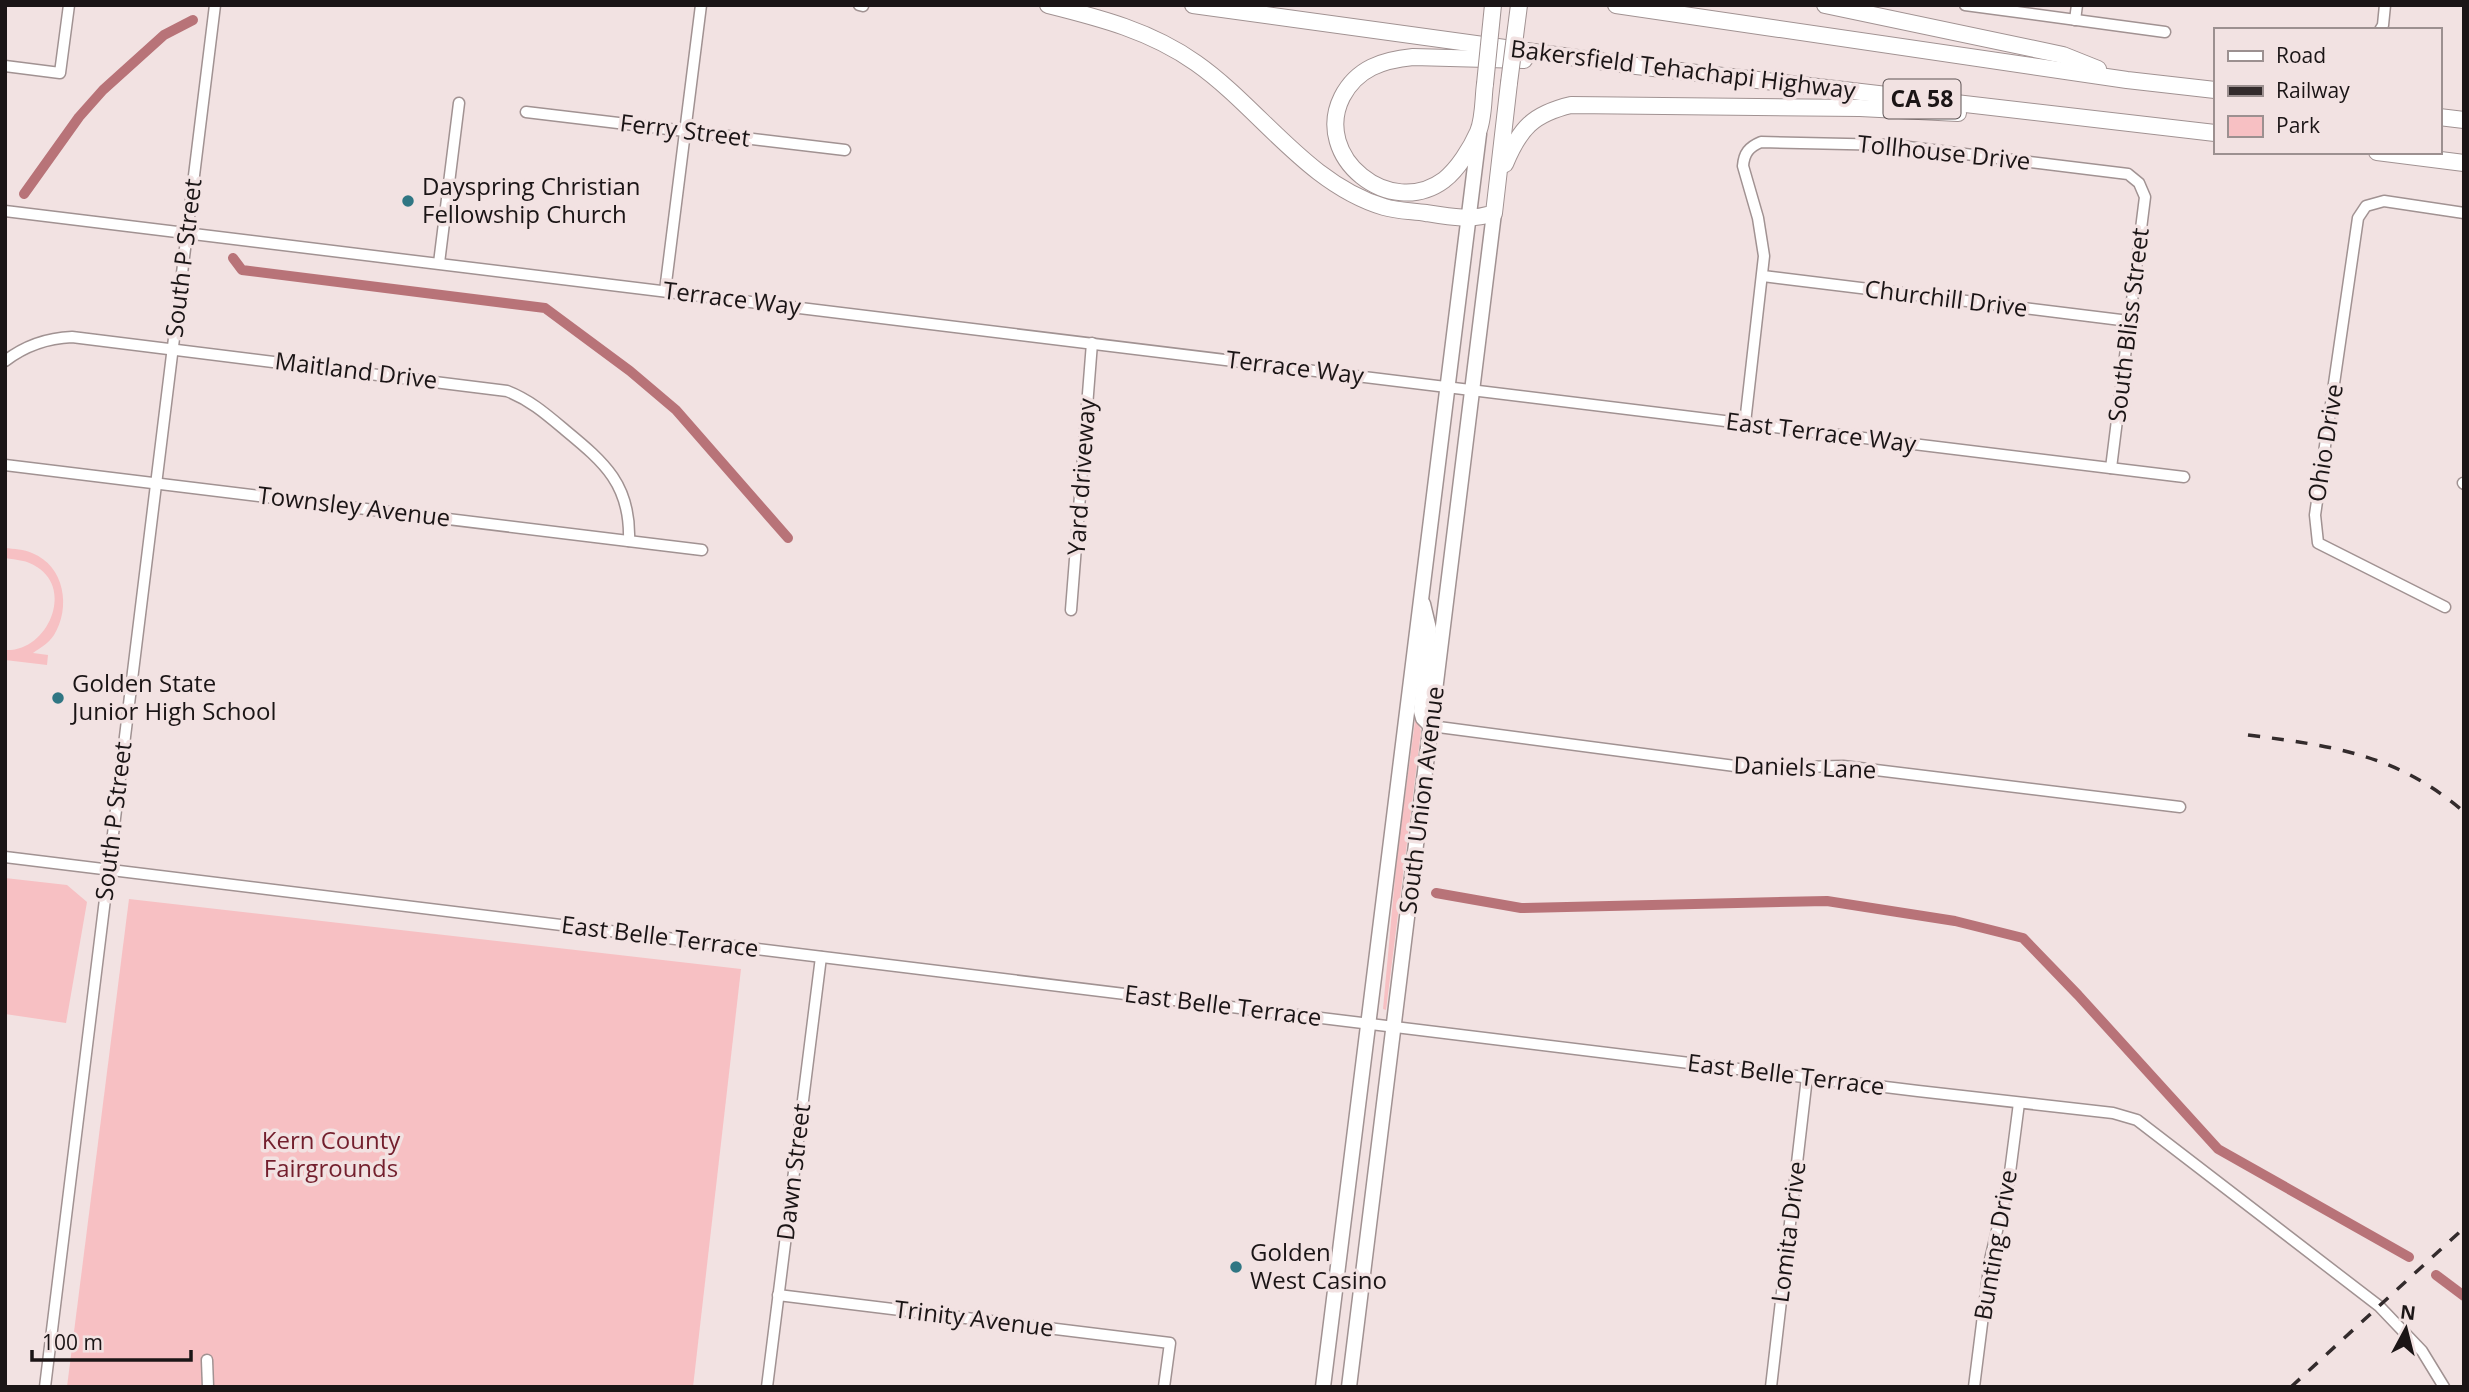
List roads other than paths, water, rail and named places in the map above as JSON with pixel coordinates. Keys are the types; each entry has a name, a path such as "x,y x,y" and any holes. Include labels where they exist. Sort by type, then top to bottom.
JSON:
{"highway":[{"path":"1048,5 1116,23 1142,33 1195,62 1221,82 1316,170 1348,191 1385,207 1468,219 1494,213 1519,5"},
{"name":"Bakersfield Tehachapi Highway","path":"1193,5 1628,65 2214,133"},
{"path":"1493,5 1485,84 1479,130 1461,161 1444,180 1408,192 1382,189 1361,176 1343,156 1335,132 1341,100 1352,81 1376,64 1396,59 1466,58 1628,65"},
{"name":"Bakersfield Tehachapi Highway","path":"1616,5 2127,80 2214,90"},
{"path":"1825,5 2063,55 2127,80"},
{"path":"1498,179 1512,147 1531,121 1549,110 1571,105 1860,108 2102,120"},
{"path":"2441,117 2464,120"},
{"path":"2393,154 2464,163"}],"main road":[{"name":"South Union Avenue","path":"1349,1387 1431,726 1459,388 1468,219 1479,130"},
{"name":"South Union Avenue","path":"1323,1387 1421,599 1494,213"},
{"path":"1421,599 1429,629 1421,711 1423,718 1431,726"}],"street":[{"path":"5,66 60,73 69,5"},
{"name":"South P Street","path":"45,1387 215,5"},
{"path":"665,291 701,5"},
{"path":"1965,5 2165,32"},
{"path":"2075,20 2077,5"},
{"path":"2381,28 2385,5"},
{"path":"439,263 458,103"},
{"name":"Ferry Street","path":"526,111 845,150"},
{"name":"Tollhouse Drive","path":"1763,276 1762,238 1743,166 1748,150 1761,142 1873,143 2128,174 2139,183"},
{"name":"South Bliss Street","path":"2111,468 2145,197 2139,183"},
{"name":"Ohio Drive","path":"2445,607 2318,543 2315,515 2357,218 2366,206 2384,201 2464,213"},
{"name":"Terrace Way","path":"5,211 1459,388"},
{"path":"1745,423 1763,276"},
{"name":"Churchill Drive","path":"1763,276 2129,321"},
{"name":"Maitland Drive","path":"5,361 29,345 72,337 489,387 523,397 537,406 608,468 624,498 629,541"},
{"name":"Yard driveway","path":"1071,610 1092,343"},
{"name":"East Terrace Way","path":"1459,388 2183,477"},
{"name":"Townsley Avenue","path":"5,465 702,550"},
{"name":"Daniels Lane","path":"1431,726 1750,768 1843,766 2180,807"},
{"name":"East Belle Terrace","path":"5,857 2113,1113 2137,1120 2379,1306 2422,1351 2444,1387"},
{"name":"Dawn Street","path":"767,1387 821,957"},
{"name":"Lomita Drive","path":"1771,1387 1807,1077"},
{"name":"Bunting Drive","path":"1974,1387 1990,1260 2009,1180 2019,1103"},
{"name":"Trinity Avenue","path":"778,1295 1170,1343 1164,1387"},
{"path":"207,1360 208,1387"}],"waterway":[{"path":"24,194 79,117 103,90 164,35 193,20"},
{"path":"233,258 242,270 545,308 630,371 676,410 788,538"},
{"path":"1436,893 1521,908 1827,901 1955,921 2023,938 2218,1149 2409,1257"},
{"path":"2436,1275 2464,1296"}],"railway":[{"path":"2248,735 2336,749 2389,765 2439,792 2464,812"},
{"path":"2291,1387 2464,1228"}],"place":[{"name":"Dayspring Christian Fellowship Church","path":"408,201"},
{"name":"Golden State Junior High School","path":"58,698"},
{"name":"Golden West Casino","path":"1236,1267"}],"park label":[{"name":"Kern County Fairgrounds","path":"331,1155"}]}
